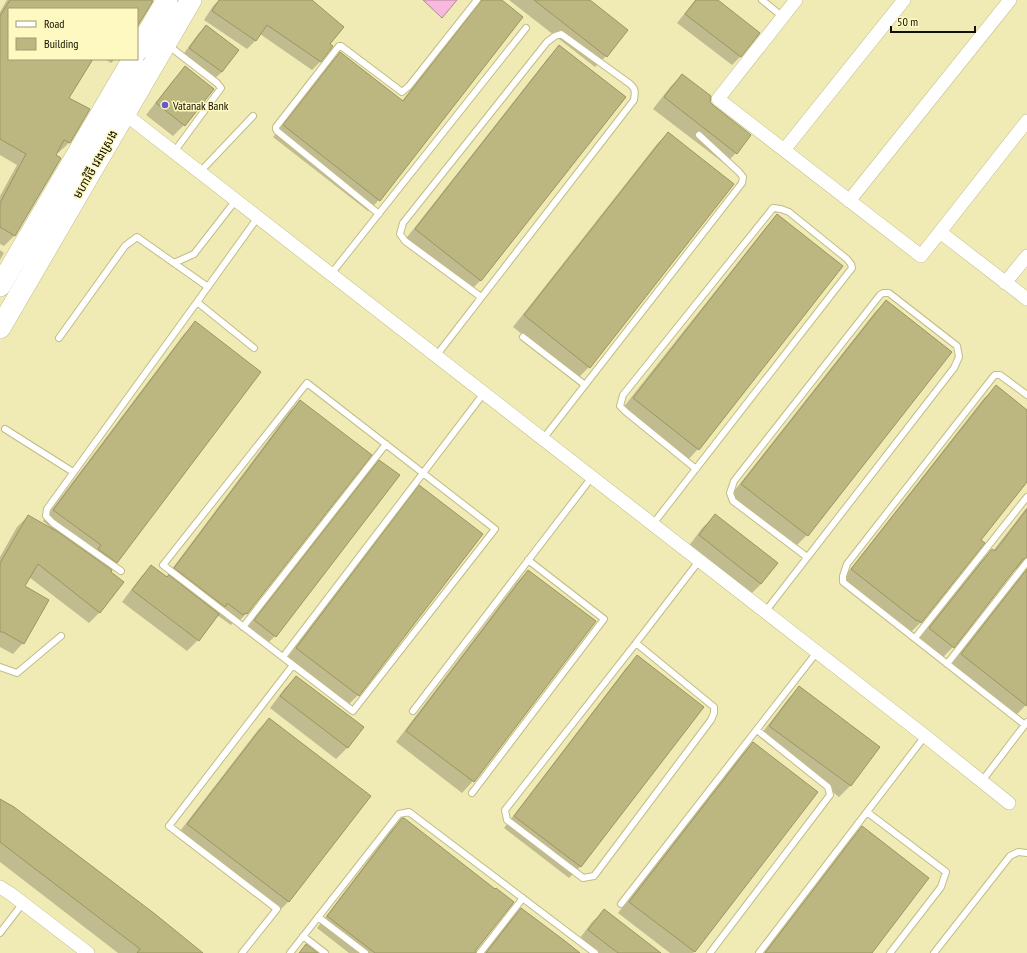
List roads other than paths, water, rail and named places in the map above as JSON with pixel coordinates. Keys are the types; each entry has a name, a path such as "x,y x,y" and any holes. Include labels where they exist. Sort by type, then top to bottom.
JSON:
{"main road":[{"path":"138,50 167,0"},
{"name":"មហាវិថី វេងស្រេង","path":"0,328 191,0"},
{"name":"មហាវិថី វេងស្រេង","path":"0,286 132,60"}],"street":[{"path":"796,0 718,99 921,256 1027,121"},
{"path":"784,150 904,0"},
{"path":"849,201 1010,0"},
{"path":"107,104 125,114 200,172 700,560 1009,803"},
{"path":"940,232 1027,300"},
{"path":"1006,283 1027,256"},
{"path":"0,887 88,953"}],"lane":[{"path":"379,214 277,131 276,126 339,46 402,92 409,86 477,0"},
{"path":"762,0 783,17"},
{"path":"331,274 526,28"},
{"path":"436,356 634,100 636,92 630,84 561,34 555,36 547,42 403,223 400,234 405,241 481,297"},
{"path":"166,43 217,83 221,88 174,152"},
{"path":"200,172 253,116"},
{"path":"543,439 742,183 743,178 739,172 699,135"},
{"path":"174,263 194,254 236,200"},
{"path":"653,524 696,469 852,268 851,264 846,259 789,212 781,209 773,208 623,395 620,406 696,469"},
{"path":"121,571 53,523 46,516 47,509 258,217"},
{"path":"59,338 125,246 138,237 208,287"},
{"path":"765,612 954,368 959,357 957,346 889,293 883,293 880,295 734,481 730,493 733,500 807,557"},
{"path":"197,302 254,348"},
{"path":"523,337 585,385"},
{"path":"982,782 1026,723 947,664 843,582 843,576 847,564 995,375 1000,375 1027,395"},
{"path":"307,383 386,444 495,529 353,711 164,565 307,383"},
{"path":"282,657 484,393"},
{"path":"5,429 73,472"},
{"path":"243,626 386,444"},
{"path":"413,711 592,477"},
{"path":"915,638 1027,497"},
{"path":"472,793 604,619 528,560"},
{"path":"636,644 714,707 714,713 711,720 594,876 583,878 506,820 505,810 700,560"},
{"path":"947,664 1027,562"},
{"path":"0,667 17,673 61,636"},
{"path":"621,904 817,652"},
{"path":"242,953 276,909 169,826 293,665"},
{"path":"710,953 830,795 828,787 757,730"},
{"path":"759,953 925,736"},
{"path":"290,953 399,814 409,812 592,952"},
{"path":"867,812 946,872 941,887 890,953"},
{"path":"934,953 1010,856 1018,852 1027,853"},
{"path":"480,953 523,898"},
{"path":"0,933 2,926 23,903"},
{"path":"318,917 365,953"},
{"path":"303,936 326,953"}],"place":[{"name":"Vatanak Bank","path":"165,105"}]}
